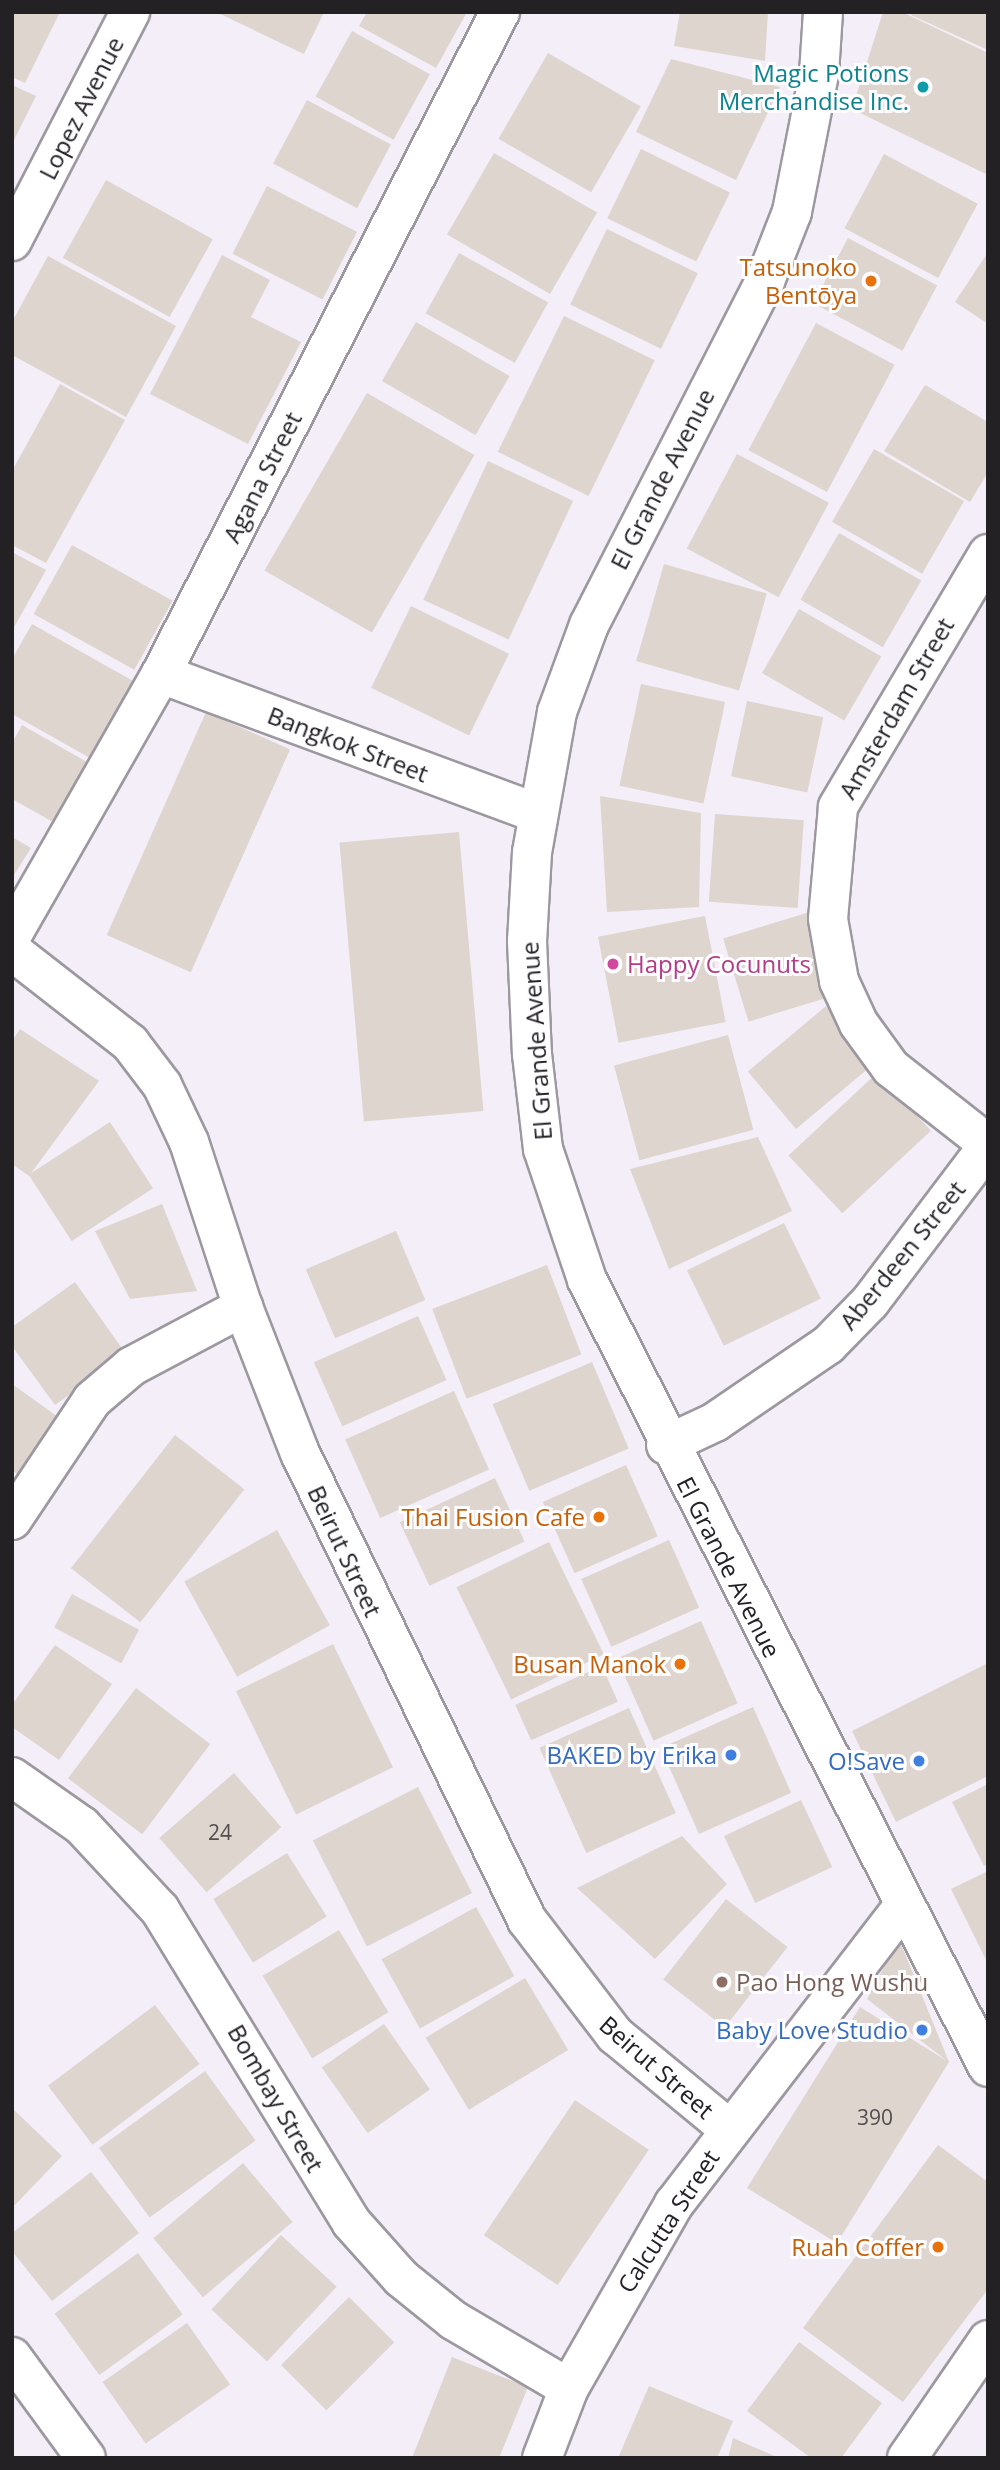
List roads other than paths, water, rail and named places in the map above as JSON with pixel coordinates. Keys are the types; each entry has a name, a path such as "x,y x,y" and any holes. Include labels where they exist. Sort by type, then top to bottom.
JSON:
{"street":[{"name":"Lopez Avenue","path":"12,241 130,12"},
{"name":"Agana Street","path":"12,935 161,674 499,12"},
{"name":"El Grande Avenue","path":"823,12 816,97 792,212 765,281 589,625 557,712 536,813 527,941 543,1149 587,1280 666,1445 988,2067"},
{"name":"Amsterdam Street","path":"988,554 838,807 828,919 839,981 859,1024 891,1068 988,1145"},
{"name":"Bangkok Street","path":"161,674 536,813"},
{"name":"Beirut Street","path":"12,951 130,1043 162,1084 189,1142 243,1307 337,1538 527,1920 615,2035 729,2129"},
{"name":"Aberdeen Street","path":"666,1445 726,1415 828,1345 870,1302 988,1145"},
{"path":"12,1520 92,1400 132,1366 243,1307"},
{"name":"Bombay Street","path":"12,1777 82,1826 160,1910 351,2222 401,2278 453,2320 569,2388"},
{"name":"Calcutta Street","path":"542,2458 569,2388 647,2249 729,2129 904,1905"},
{"path":"907,2458 988,2340"},
{"path":"12,2357 86,2458"}],"place":[{"name":"Magic Potions Merchandise Inc.","path":"923,87"},
{"name":"Tatsunoko Bentōya","path":"871,281"},
{"name":"Happy Cocunuts","path":"613,964"},
{"name":"Thai Fusion Cafe","path":"599,1517"},
{"name":"Busan Manok","path":"680,1664"},
{"name":"BAKED by Erika","path":"731,1755"},
{"name":"O!Save","path":"919,1761"},
{"name":"Pao Hong Wushu","path":"722,1982"},
{"name":"Baby Love Studio","path":"922,2030"},
{"name":"Ruah Coffer","path":"938,2247"}]}
